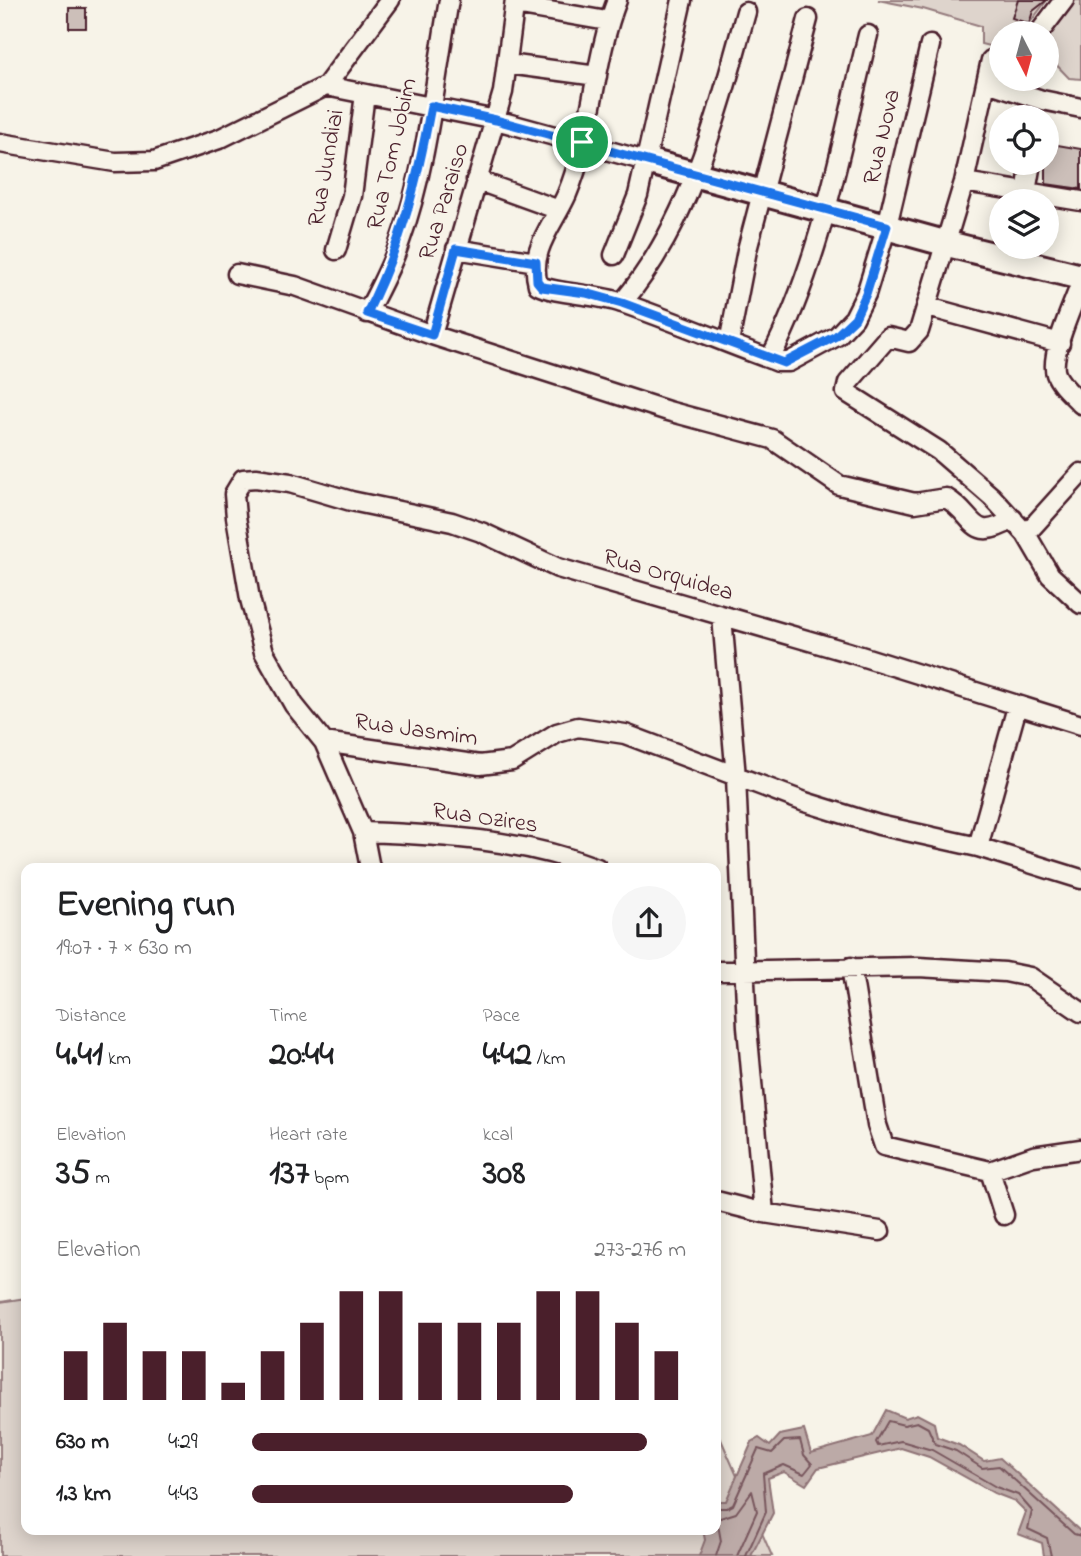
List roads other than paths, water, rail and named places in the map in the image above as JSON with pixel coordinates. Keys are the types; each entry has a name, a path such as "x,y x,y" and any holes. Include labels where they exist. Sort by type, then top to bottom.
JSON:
{"street":[{"path":"0,144 116,162 154,161 219,139 326,86 390,0"},
{"name":"Rua Tom Jobim","path":"367,313 399,244 420,169 449,0"},
{"path":"617,0 607,21 582,142 567,194 548,228 536,262 538,285 622,303 777,361 825,209 868,35"},
{"path":"614,255 638,195 682,0"},
{"path":"1048,21 1064,0"},
{"path":"515,3 607,21"},
{"name":"Rua Paraiso","path":"432,335 496,120 508,64 515,3"},
{"path":"622,303 670,235 728,76 746,12"},
{"path":"729,343 747,250 808,19"},
{"name":"Rua Nova","path":"777,361 836,336 855,318 870,284 887,226 930,45"},
{"path":"508,64 597,76"},
{"path":"989,69 948,244 928,307 913,340 904,341 892,336 885,340 848,383 846,392 939,451 1013,519 1026,534 1050,575 1081,604"},
{"path":"986,82 1034,105"},
{"path":"326,86 496,120 695,172 948,244 1081,277"},
{"name":"Rua Jundiai","path":"336,250 352,196 365,94"},
{"path":"1059,108 1081,108"},
{"path":"476,180 559,210"},
{"path":"964,181 1009,189"},
{"path":"1059,197 1081,201"},
{"path":"456,249 536,262"},
{"path":"237,274 295,286 432,335 668,411 772,439 839,485 915,503 946,498 979,529 993,530 1013,519"},
{"path":"1081,284 1060,343 1056,373 1081,404"},
{"path":"928,307 1060,343"},
{"path":"1026,534 1081,473"},
{"name":"Rua Orquidea","path":"324,742 300,713 275,674 255,626 234,504 234,494 243,479 290,483 351,501 452,522 481,532 558,568 848,652 1081,725"},
{"path":"723,617 736,776 743,969 764,1213"},
{"path":"978,847 1017,707"},
{"name":"Rua Jasmim","path":"324,742 458,764 489,765 512,761 557,733 589,726 625,734 736,776 879,825 978,847 1081,879"},
{"path":"324,742 363,832 369,863"},
{"name":"Rua Ozires","path":"363,832 467,838 516,846 579,863"},
{"path":"851,967 877,1125 881,1140 890,1150 990,1171 1033,1156 1081,1149"},
{"path":"721,971 851,967 1005,972 1030,977 1081,1012"},
{"path":"990,1171 1004,1215"},
{"path":"721,1202 764,1213 880,1231"}],"water":[{"path":"886,1410 905,1418 917,1414 934,1423 937,1437 959,1445 984,1461 1000,1458 1081,1532 1081,1556 1044,1556 1042,1543 1018,1534 1026,1512 1015,1501 994,1493 929,1457 901,1448 818,1468 806,1485 784,1472 768,1478 773,1513 751,1556 699,1556 705,1540 704,1535 721,1535 721,1501 726,1501 752,1442 759,1438 770,1446 780,1435 804,1430 811,1453 872,1436"}]}
